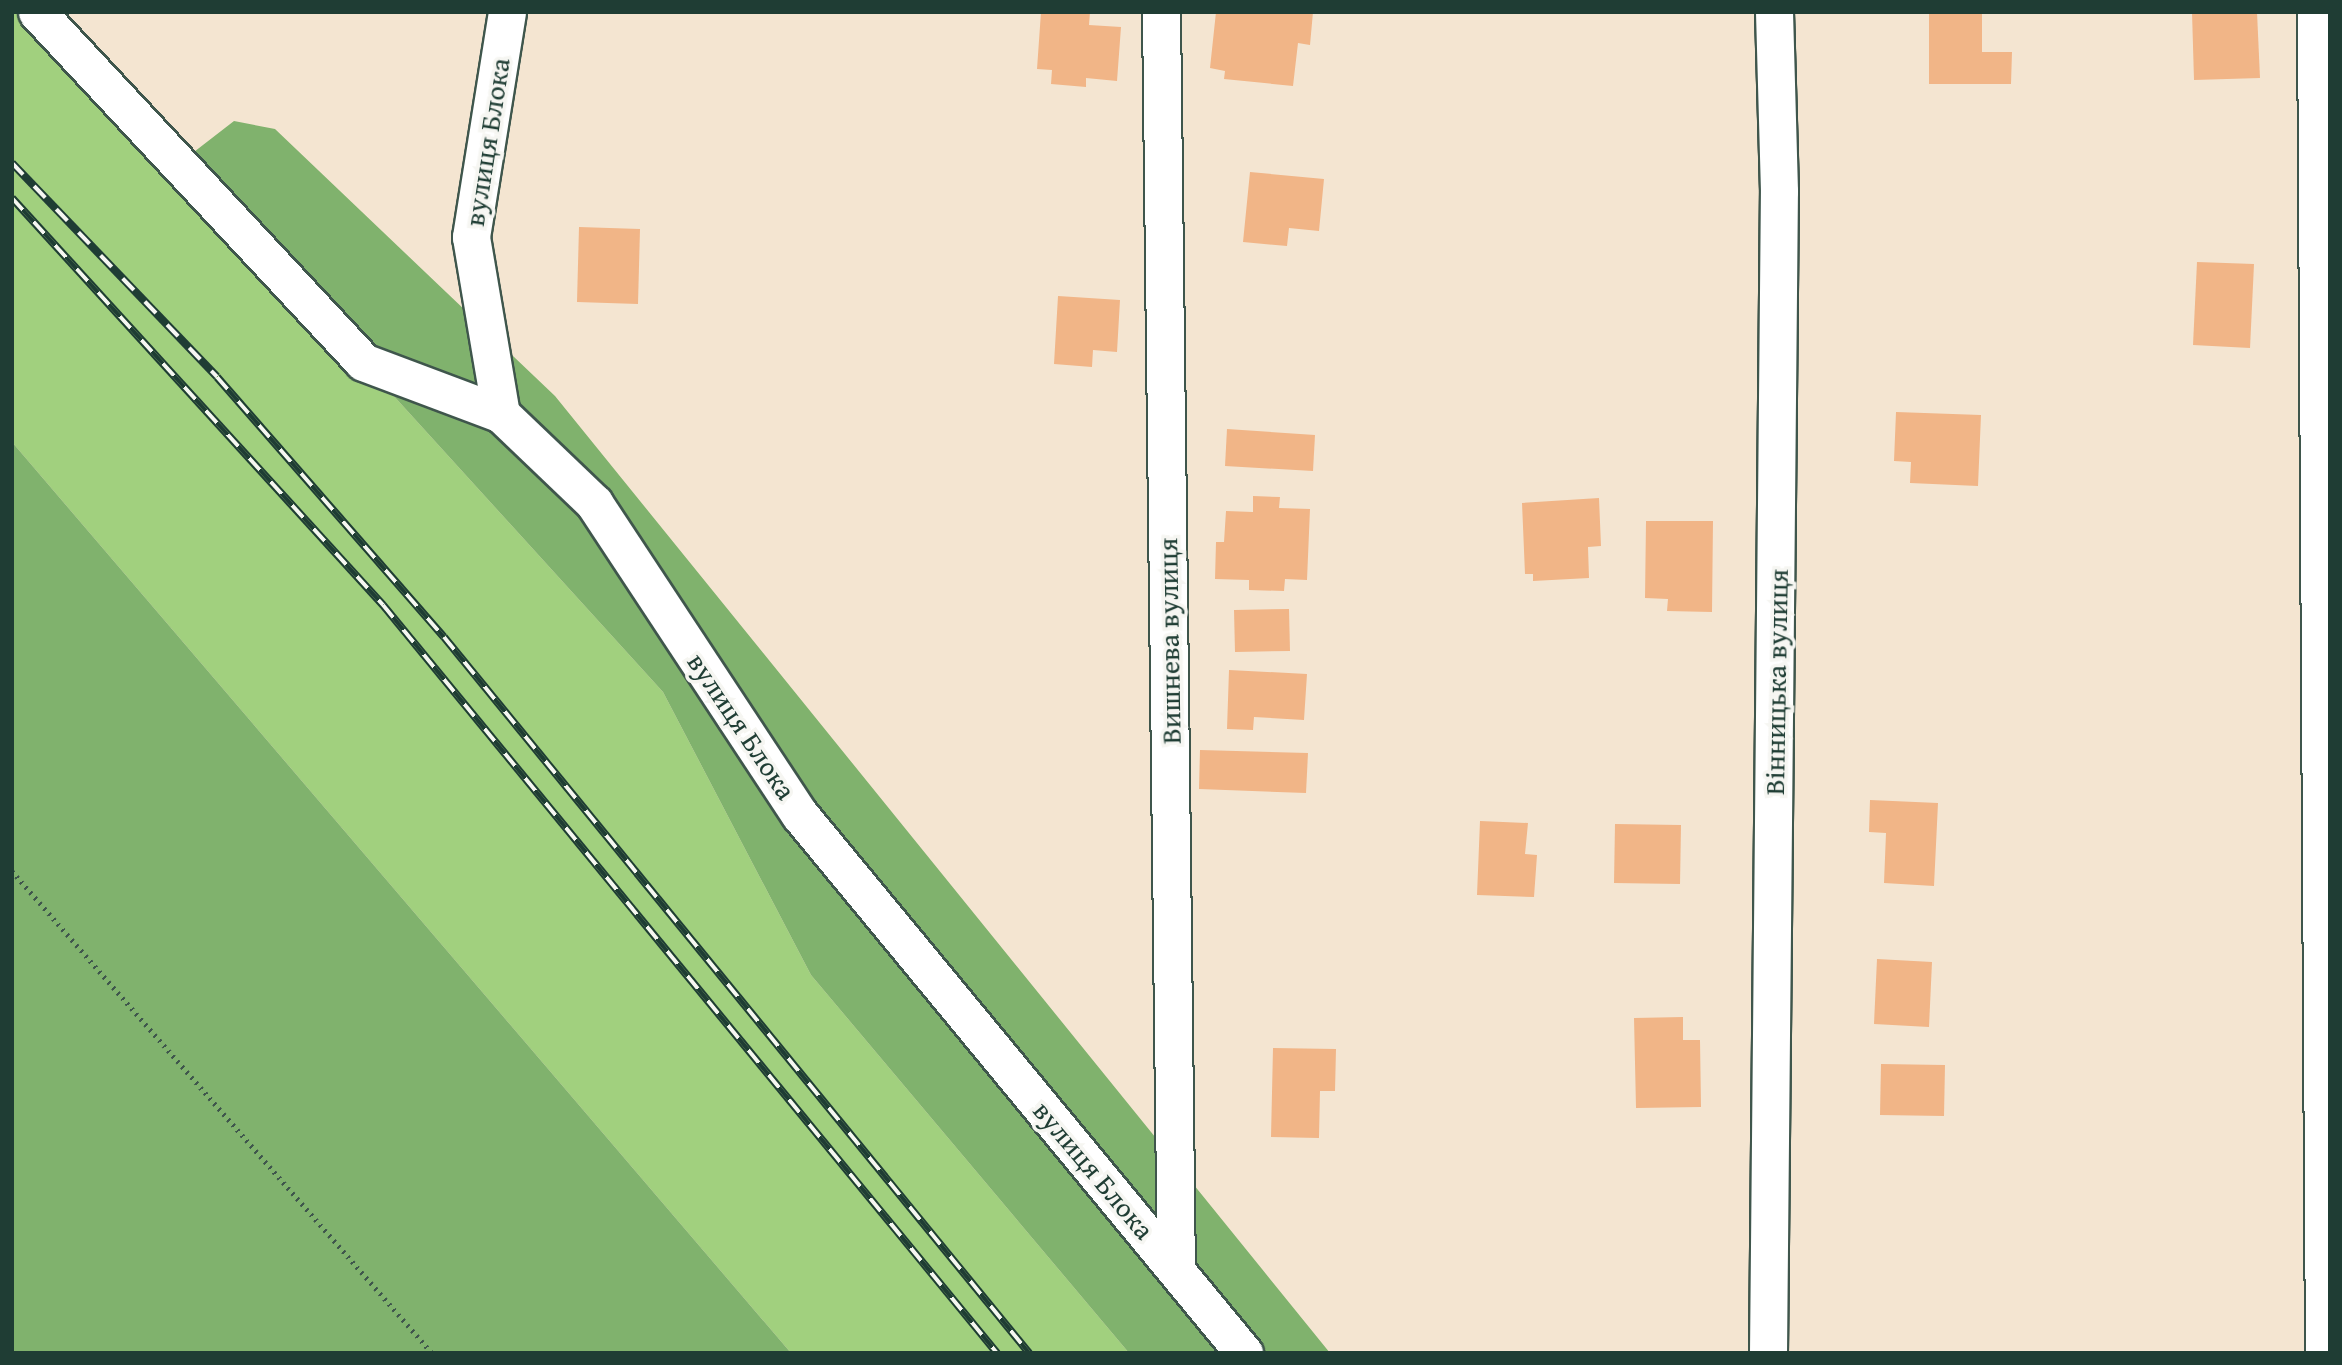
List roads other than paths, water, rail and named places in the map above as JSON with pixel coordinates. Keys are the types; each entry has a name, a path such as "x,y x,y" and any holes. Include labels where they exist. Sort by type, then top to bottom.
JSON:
{"street":[{"path":"37,12 363,362 501,414"},
{"name":"вулиця Блока","path":"507,12 471,237 501,414 594,503 800,815 1244,1353"},
{"name":"Вишнева вулиця","path":"1161,12 1176,1270"},
{"name":"Вінницька вулиця","path":"1768,1353 1779,205 1774,12"},
{"path":"2316,12 2324,1353"}],"railway":[{"path":"12,163 217,377 444,637 1029,1353"},
{"path":"12,198 383,605 997,1353"}]}
